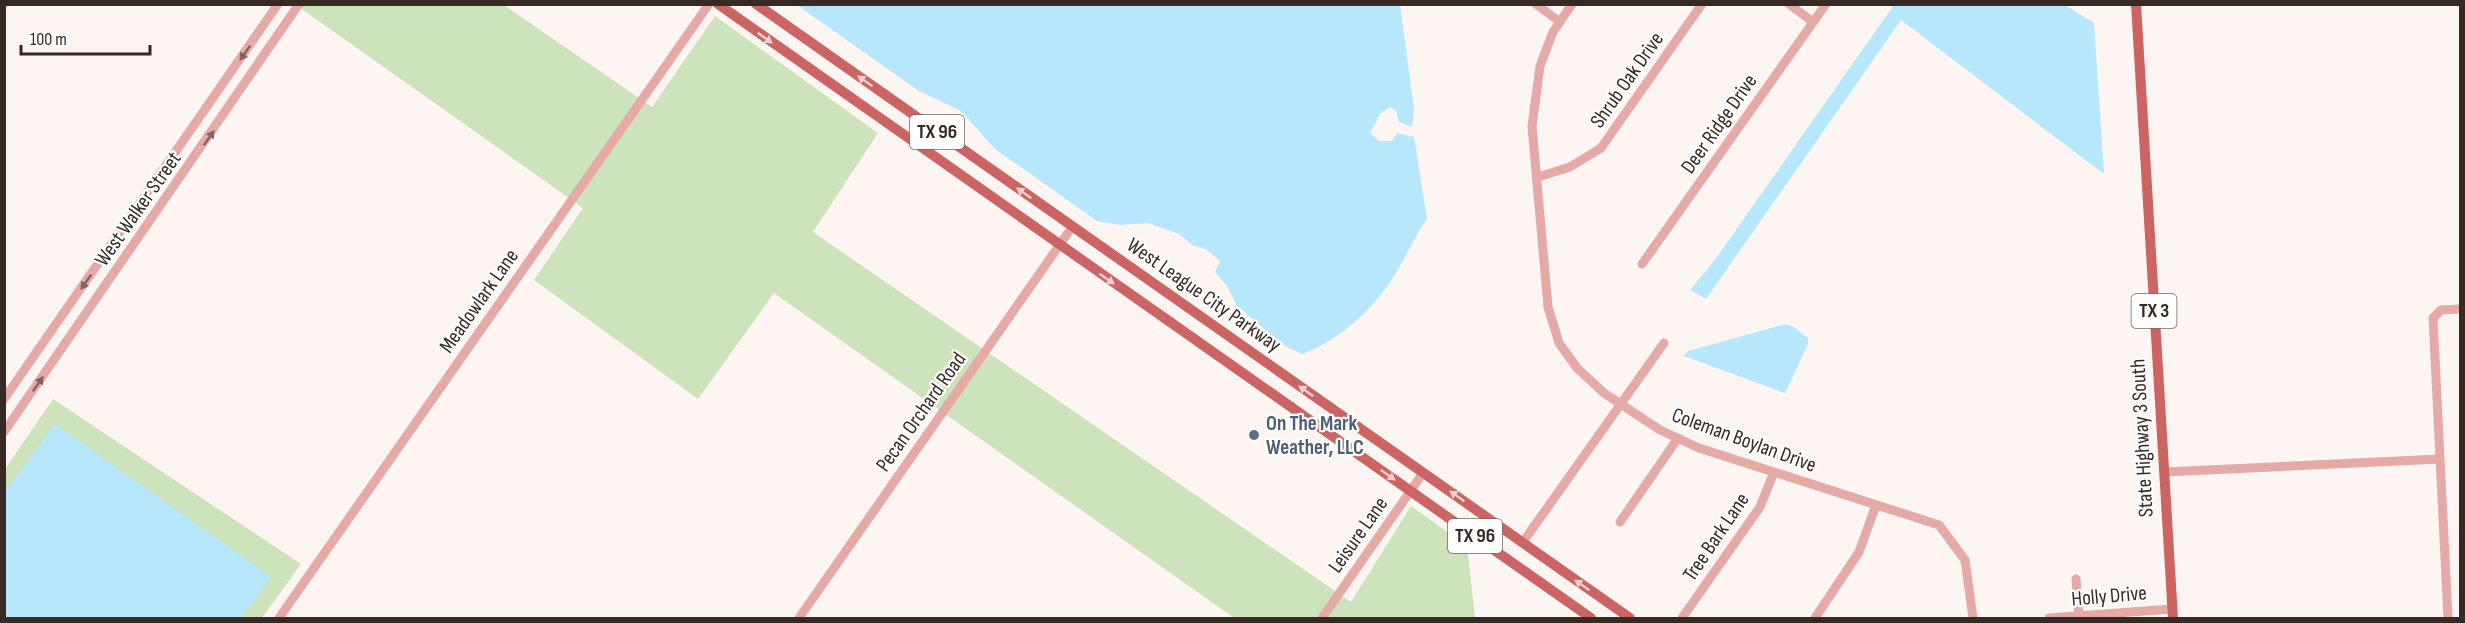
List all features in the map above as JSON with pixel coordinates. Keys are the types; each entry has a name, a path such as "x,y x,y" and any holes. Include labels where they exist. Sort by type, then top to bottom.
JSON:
{"main road":[{"name":"West League City Parkway","path":"718,4 1591,618"},
{"name":"West League City Parkway","path":"756,4 1630,618"},
{"name":"State Highway 3 South","path":"2136,4 2172,614"}],"street":[{"name":"West Walker Street","path":"4,399 278,4"},
{"name":"West Walker Street","path":"4,432 299,4"},
{"name":"Meadowlark Lane","path":"279,618 709,4"},
{"path":"1536,4 1560,22"},
{"name":"Coleman Boylan Drive","path":"1572,4 1553,32 1539,66 1532,126 1548,307 1558,343 1577,368 1621,405 1660,430 1774,472 1939,525 1965,560 1972,618"},
{"name":"Shrub Oak Drive","path":"1538,177 1570,167 1601,148 1702,4"},
{"path":"1789,4 1813,22"},
{"name":"Deer Ridge Drive","path":"1642,264 1826,4"},
{"name":"Pecan Orchard Road","path":"799,618 1072,227"},
{"path":"2448,618 2433,318 2441,310 2460,309"},
{"path":"1523,542 1664,343"},
{"path":"1620,522 1678,438"},
{"path":"2164,472 2440,459"},
{"name":"Tree Bark Lane","path":"1682,618 1760,507 1774,472"},
{"name":"Leisure Lane","path":"1322,618 1423,473"},
{"path":"1817,615 1859,552 1876,505"},
{"path":"2076,579 2079,617"},
{"name":"Holly Drive","path":"2049,618 2172,614"}],"green space":[{"path":"296,5 504,5 652,107 715,16 878,133 813,232 1351,602 1411,506 1467,546 1475,618 1234,618 774,293 698,399 534,280 583,208"},
{"path":"53,399 301,564 262,618 5,618 5,469"}],"water":[{"path":"797,5 1400,5 1414,109 1412,127 1399,122 1396,111 1390,107 1380,114 1370,133 1379,141 1392,141 1397,133 1414,137 1427,219 1392,278 1371,306 1332,339 1302,354 1285,346 1237,306 1227,286 1215,272 1220,261 1206,249 1194,246 1179,234 1148,223 1120,225 1097,221 995,149 961,111 919,91"},
{"path":"1894,5 2065,5 2094,23 2104,174 1901,20 1706,299 1690,290 1714,261"},
{"path":"1785,324 1794,327 1808,338 1808,344 1785,393 1684,356 1688,351"},
{"path":"55,424 271,577 241,618 5,618 5,492"}],"place":[{"name":"On The Mark Weather, LLC","path":"1254,435"}]}
